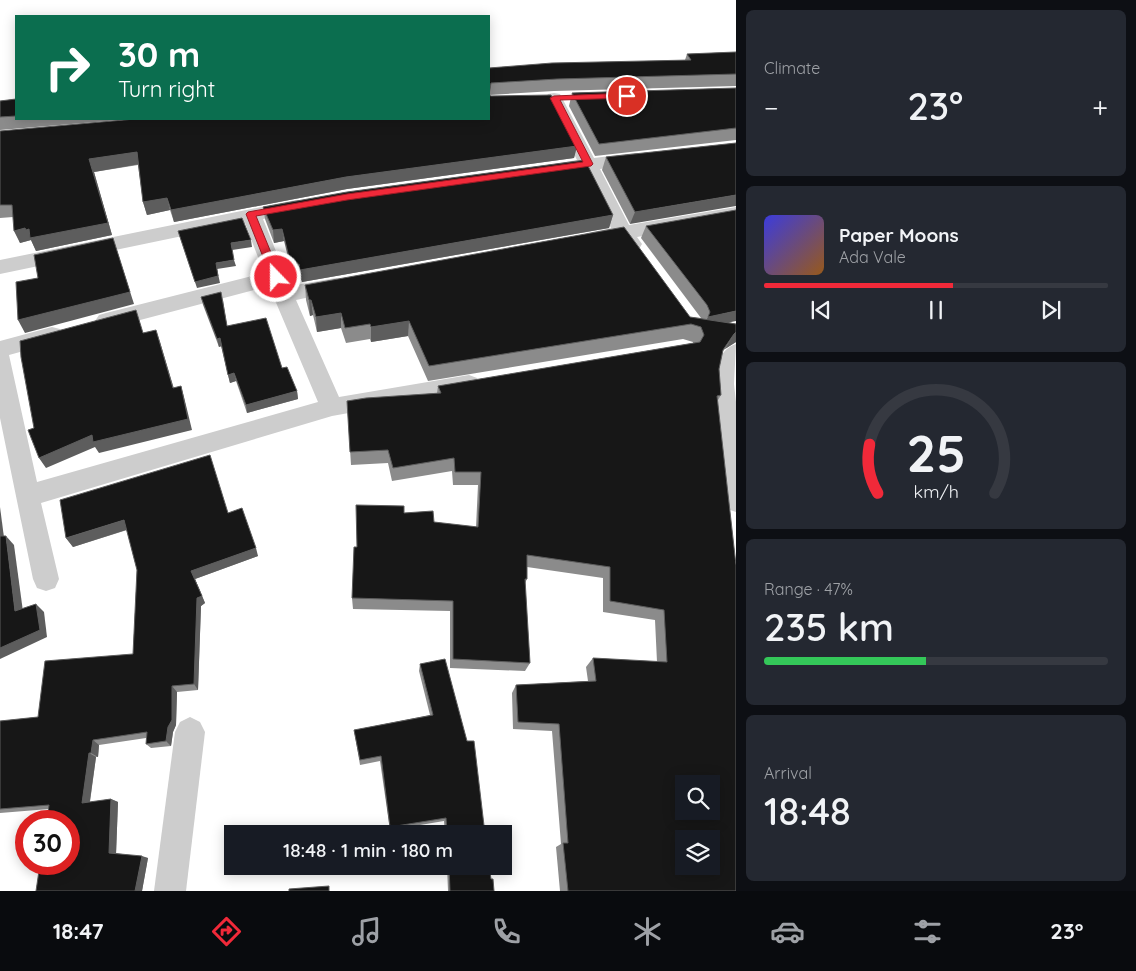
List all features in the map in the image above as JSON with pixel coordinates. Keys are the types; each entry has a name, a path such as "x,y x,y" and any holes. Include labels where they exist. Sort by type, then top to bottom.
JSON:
{"street":[{"path":"574,98 545,99 588,164 624,232 640,255"},
{"path":"540,171 653,157"},
{"path":"0,267 251,214 318,202"},
{"path":"575,241 736,213"},
{"path":"251,214 332,407"},
{"path":"0,349 76,329 280,286 351,283"},
{"path":"736,352 727,366 723,384 736,501"},
{"path":"0,359 27,496 46,579"},
{"path":"27,496 332,407 488,381"},
{"path":"170,891 190,732"}],"building":[{"path":"736,52 736,74 557,79 491,83 490,89 490,68 552,63 691,60 687,54"},
{"path":"736,88 736,128 599,144 572,93"},
{"path":"551,95 577,146 346,177 171,210 167,198 143,202 137,152 89,159 108,223 30,238 29,229 26,230 25,228 14,231 12,205 0,205 0,131 124,120 490,120 490,96"},
{"path":"15,99 15,116 0,117 0,101"},
{"path":"736,143 736,195 635,212 606,157"},
{"path":"585,160 613,215 300,270 299,264 291,265 282,229 273,230 263,207 347,192"},
{"path":"736,210 736,311 708,317 710,312 707,305 646,226"},
{"path":"242,218 251,240 231,243 234,260 216,263 218,276 195,282 178,231"},
{"path":"624,227 690,317 736,324 736,332 723,350 719,369 721,395 717,396 736,565 736,891 568,891 563,843 568,843 559,724 518,722 516,685 596,681 593,658 667,662 664,610 610,601 610,567 527,555 527,579 525,579 530,663 453,659 453,601 352,598 354,547 357,547 356,505 404,506 404,513 433,511 434,522 478,527 481,472 455,472 454,458 393,468 388,450 350,452 347,401 441,393 438,386 700,342 704,335 701,327 691,324 429,366 409,321 371,327 370,324 345,328 341,313 316,317 311,300 309,300 305,285"},
{"path":"113,238 130,292 18,320 16,282 38,278 34,255"},
{"path":"221,292 227,326 266,318 282,368 287,367 297,391 246,405 234,373 228,375 220,338 217,339 201,297"},
{"path":"136,310 143,333 156,330 173,388 181,386 188,419 93,442 92,435 39,458 28,430 34,428 21,357 20,341"},
{"path":"210,455 228,513 242,508 256,548 191,571 202,596 197,598 194,684 172,686 172,720 168,727 166,741 146,744 147,732 93,740 91,753 89,753 82,803 111,799 109,853 142,856 135,891 36,891 38,875 80,875 80,810 48,810 49,805 0,809 0,721 38,717 45,661 133,654 137,570 124,520 66,538 60,500"},
{"path":"0,536 6,536 15,611 36,604 40,630 0,648"},
{"path":"445,659 467,741 474,741 484,825 446,825 446,818 402,825 390,825 381,756 360,760 354,730 433,715 420,664"},
{"path":"449,875 490,875 491,879 493,879 494,891 450,891"},
{"path":"329,886 329,891 289,891 289,889"}],"route":[{"path":"276,277 251,214 347,197 588,164 554,98 627,96"}]}
